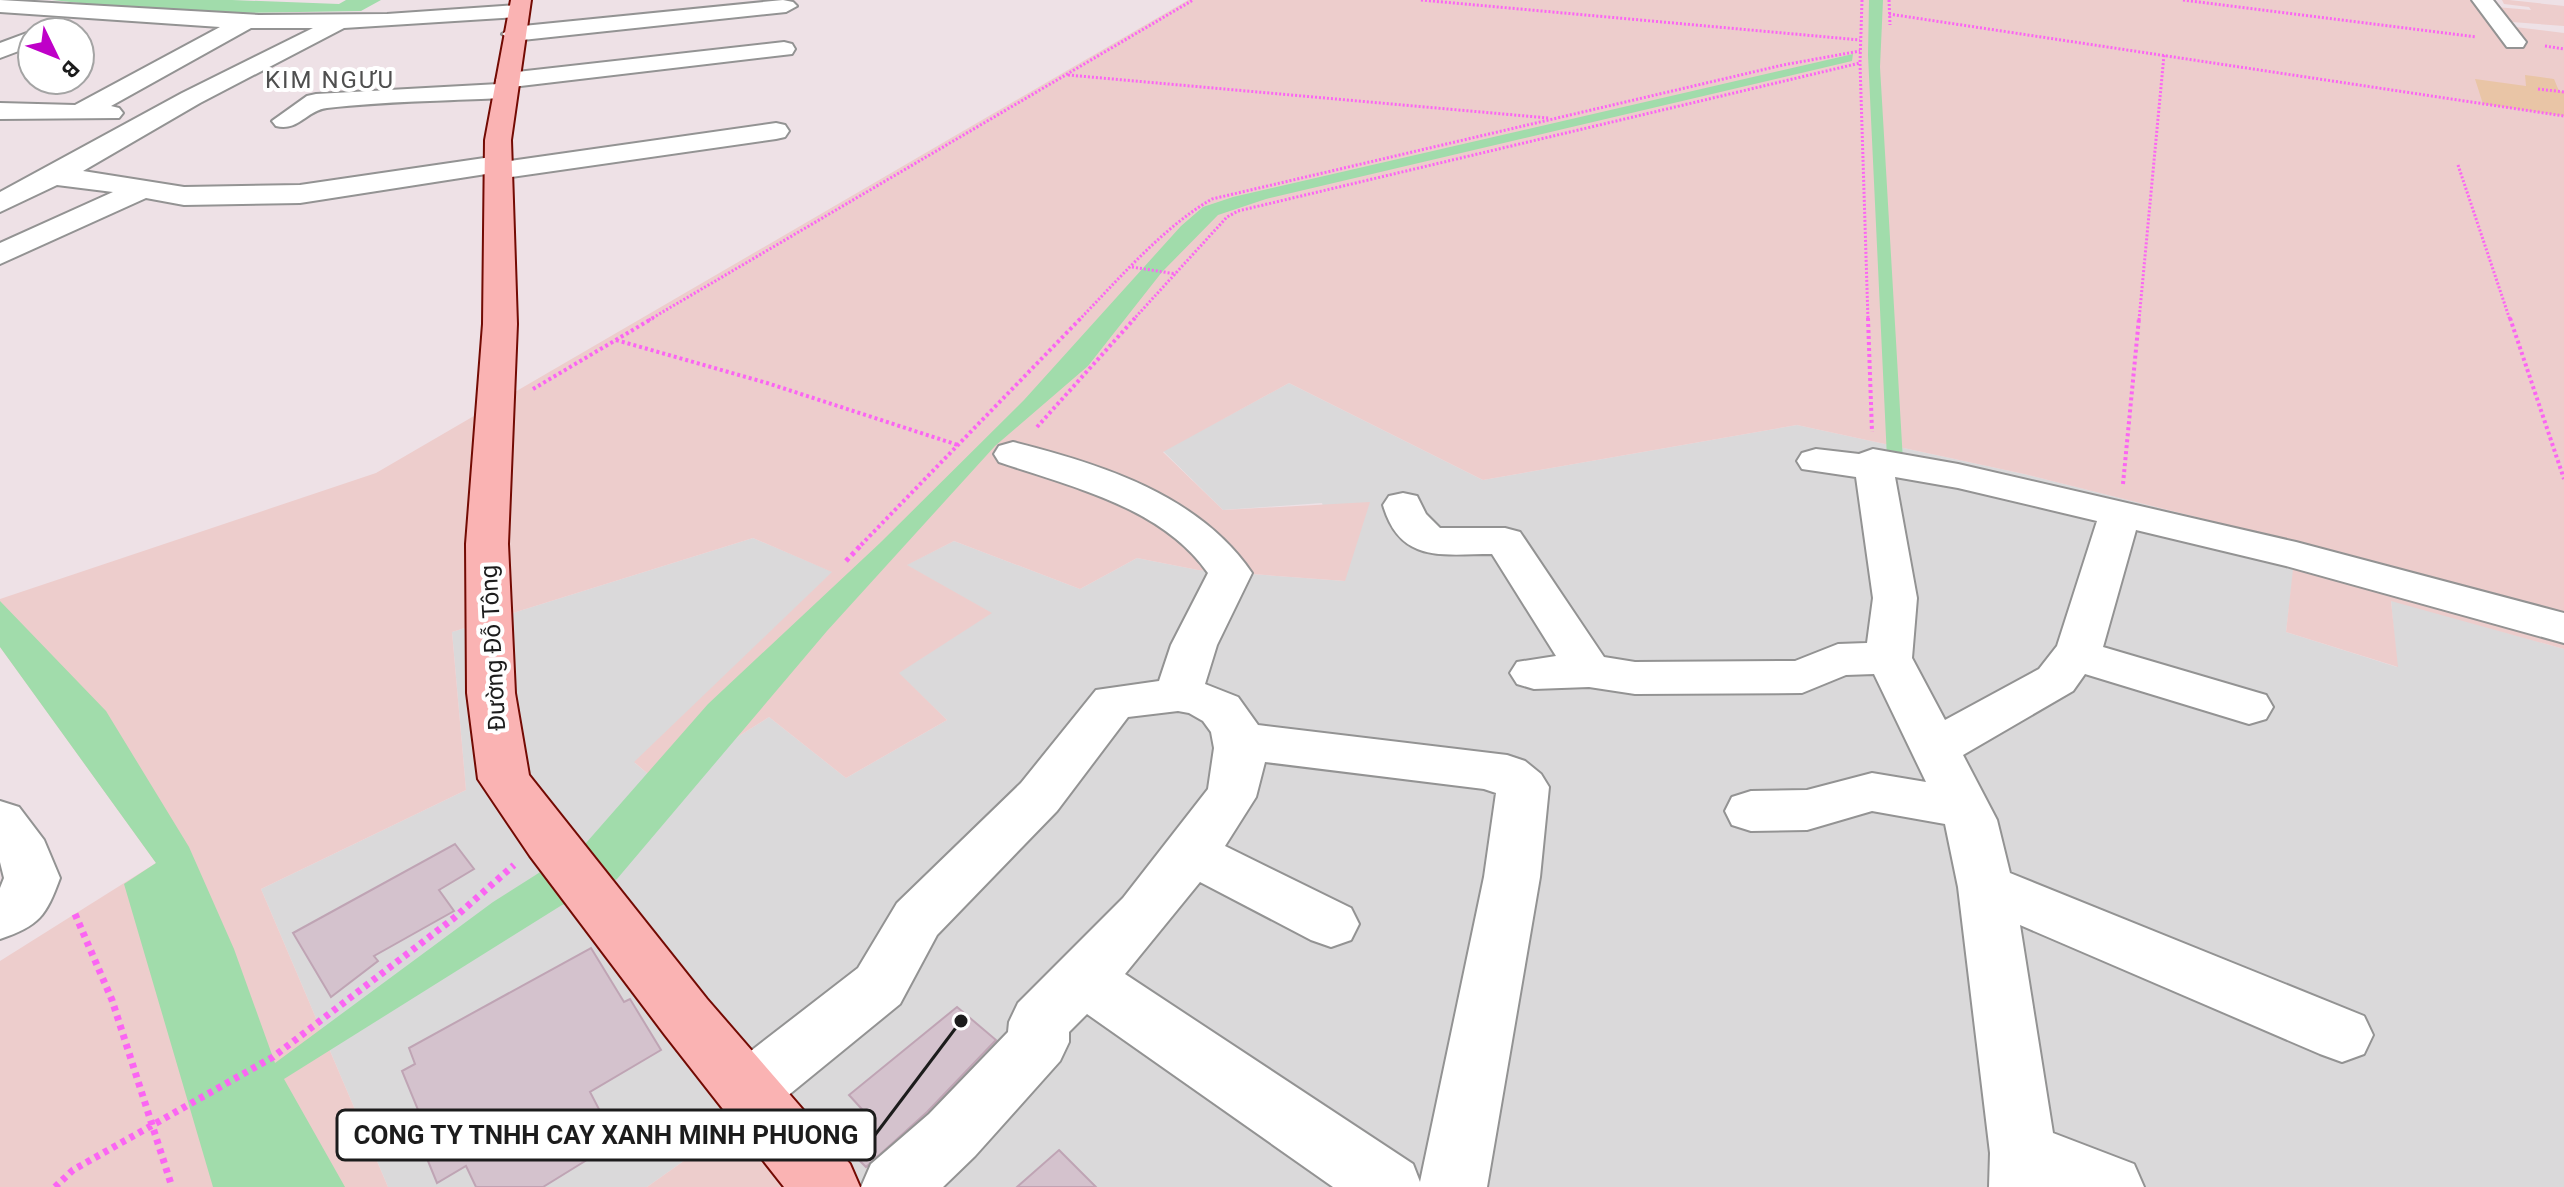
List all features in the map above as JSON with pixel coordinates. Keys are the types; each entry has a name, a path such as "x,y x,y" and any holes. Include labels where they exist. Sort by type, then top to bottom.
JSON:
{"main road":[{"name":"Đường Đỗ Tông","path":"522,9 506,86 498,167 500,324 487,544 491,693 504,779 747,1091 826,1187"}],"street":[{"path":"81,112 292,0"},
{"path":"2482,0 2515,42"},
{"path":"0,6 90,14 339,23 397,22 522,9 786,6"},
{"path":"85,16 90,14"},
{"path":"0,203 339,23"},
{"path":"285,121 316,101 408,98 784,49"},
{"path":"386,118 408,98"},
{"path":"6,114 163,114"},
{"path":"52,176 184,196 300,194 776,131"},
{"path":"0,255 142,189"},
{"path":"986,444 1149,504 1202,538 1224,562 1230,573 1194,645 1178,695"},
{"path":"1816,461 1873,464 1958,476 2296,555 2564,628"},
{"path":"1873,464 1895,598 1889,658 1971,820 1986,887 2023,1170 2110,1187"},
{"path":"1403,505 1407,518 1429,541 1505,541 1589,671"},
{"path":"1933,749 2056,680 2075,655 2119,516"},
{"path":"2075,655 2249,707"},
{"path":"1534,673 1589,671 1635,678 1802,677 1838,660 1889,658"},
{"path":"747,1091 879,986 917,919 1039,797 1113,702 1178,695 1194,696 1213,703 1231,716 1239,741 1241,763 1231,795 1147,912 1039,1022 1038,1042 952,1135 895,1187"},
{"path":"1239,741 1484,770 1507,774 1523,787 1512,877 1453,1187"},
{"path":"1751,811 1807,810 1872,792 1964,808"},
{"path":"0,821 25,855 32,878 23,902 0,916"},
{"path":"1191,853 1331,924"},
{"path":"1986,887 2342,1035"},
{"path":"1084,979 1389,1187"}],"path":[{"path":"495,408 535,388 1193,0"},
{"path":"1421,0 1860,40"},
{"path":"1862,0 1860,63 1873,464"},
{"path":"1889,0 1890,25"},
{"path":"2183,0 2564,49"},
{"path":"1889,14 2564,116"},
{"path":"986,444 1131,267 1198,207 1212,199 1796,62 1860,51"},
{"path":"2119,516 2164,55"},
{"path":"615,340 767,383 958,445 986,444 1176,274 1227,217 1238,211 1860,63"},
{"path":"1065,75 1553,118"},
{"path":"2538,89 2564,92"},
{"path":"2458,165 2564,479"},
{"path":"1131,267 1176,274"},
{"path":"846,561 958,445"},
{"path":"55,1187 73,1170 190,1107 273,1057 454,918 518,862 568,864"},
{"path":"75,914 112,1000 172,1187"}],"shaded area":[{"path":"52,0 232,0 339,4 346,0 381,0 361,11 232,13 155,11"},
{"path":"1188,0 2492,0 2496,7 2531,10 2529,7 2504,4 2502,0 2509,0 2564,6 2564,26 2512,22 2515,27 2564,33 2564,649 2391,601 2398,667 2286,632 2296,542 2024,474 1797,425 1483,480 1289,383 1163,452 1223,510 1370,502 1345,581 1198,570 1137,558 1080,589 954,541 907,565 992,613 899,673 947,720 846,778 769,717 661,785 634,762 832,572 753,538 452,632 466,790 261,889 388,1187 0,1187 0,961 156,863 0,647 0,599 376,473"},
{"path":"1869,0 1883,0 1880,67 1903,461 1887,458 1868,55"},
{"path":"1853,54 1852,61 1266,199 1218,215 1162,272 1088,366 995,446 827,631 617,879 592,895 562,905 284,1079 345,1187 213,1187 124,884 156,863 0,647 0,601 106,711 189,847 234,949 275,1063 493,902 586,843 708,704 880,543 1024,400 1181,226 1203,207 1233,197"},
{"path":"2525,75 2554,79 2559,91 2564,92 2564,116 2483,104 2475,79 2526,86"},
{"path":"1289,383 1483,480 1797,425 2024,474 2297,542 2286,632 2397,667 2391,600 2564,649 2564,1187 826,1187 760,1107 647,1187 388,1187 261,889 466,790 452,632 753,538 833,572 635,763 661,785 769,717 846,778 947,720 898,673 991,613 906,565 954,541 1080,589 1137,558 1198,570 1345,581 1322,503 1223,510 1163,451"},
{"path":"760,1107 826,1187 647,1187"}],"building":[{"path":"455,844 474,869 439,890 454,911 374,956 378,961 331,997 293,933"},
{"path":"591,948 624,1002 630,999 661,1050 590,1092 616,1142 543,1187 476,1187 466,1166 437,1183 412,1122 421,1117 402,1071 415,1064 409,1048"},
{"path":"957,1007 996,1040 927,1112 866,1167 841,1142 870,1118 849,1095"},
{"path":"1059,1150 1096,1187 1017,1187"}],"place":[{"name":"CONG TY TNHH CAY XANH MINH PHUONG","path":"961,1021"}],"district":[{"name":"KIM NGƯU","path":"330,80"}]}
